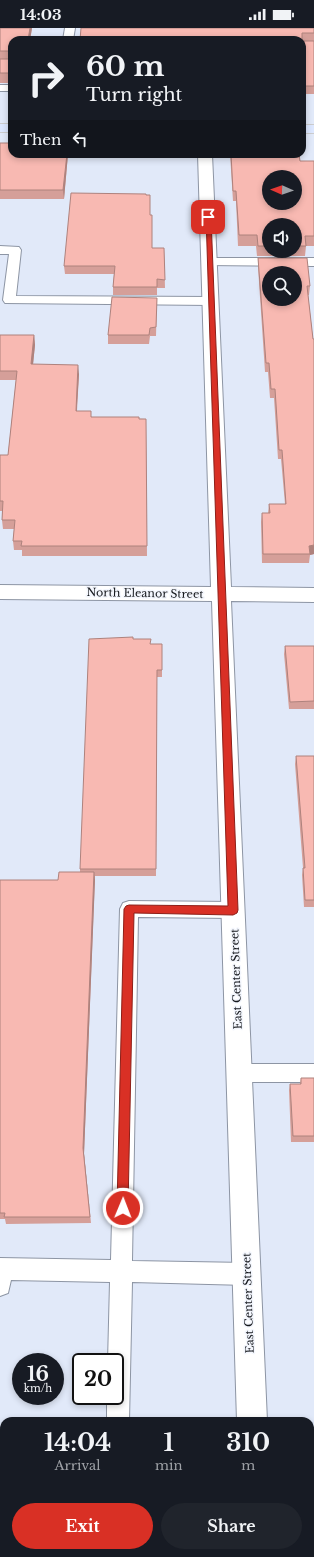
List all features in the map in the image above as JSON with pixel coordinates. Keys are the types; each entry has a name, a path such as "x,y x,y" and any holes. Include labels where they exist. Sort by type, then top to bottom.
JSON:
{"street":[{"name":"East Center Street","path":"205,158 252,1417"},
{"name":"North Eleanor Street","path":"0,592 314,595"}],"lane":[{"path":"0,250 15,250 9,300 211,301"},
{"path":"210,262 314,262"},
{"path":"118,1417 129,909 233,910"},
{"path":"239,1073 314,1073"},
{"path":"0,1275 121,1271 246,1274"}],"building":[{"path":"0,28 30,28 29,36 8,36 8,51 0,51"},
{"path":"81,28 314,28 314,33 302,33 302,36 80,36"},
{"path":"306,41 314,41 314,86 306,86"},
{"path":"0,59 8,59 8,73 0,73"},
{"path":"0,143 8,143 8,158 67,158 63,190 0,190"},
{"path":"231,158 300,158 300,161 314,161 314,236 305,236 306,246 302,246 302,218 262,218 262,246 258,246 257,235 239,235 236,191 233,191"},
{"path":"71,193 150,195 150,215 152,215 152,248 164,248 165,280 157,279 157,287 113,287 115,266 64,266"},
{"path":"258,258 307,258 310,286 307,286 314,339 314,545 309,546 310,554 263,554 262,513 270,513 269,504 286,504 282,450 279,450 275,389 271,389 269,363 266,363"},
{"path":"112,297 157,298 156,327 150,328 149,335 108,335"},
{"path":"0,335 34,335 31,364 78,365 76,411 91,411 91,417 139,417 139,419 146,419 147,546 21,546 22,541 13,541 15,520 2,520 3,501 0,501 0,455 8,455 17,371 0,371"},
{"path":"133,637 133,639 151,639 150,644 162,644 162,670 157,670 156,869 80,869 89,639"},
{"path":"285,646 314,646 314,701 290,702"},
{"path":"296,756 314,756 314,900 305,900 303,868 305,868"},
{"path":"59,872 94,872 83,1148 90,1217 4,1217 5,1213 0,1213 0,880 58,880"},
{"path":"301,1078 314,1078 314,1136 293,1136 290,1084 301,1084"}],"route":[{"path":"123,1208 129,909 233,910 208,217"}]}
